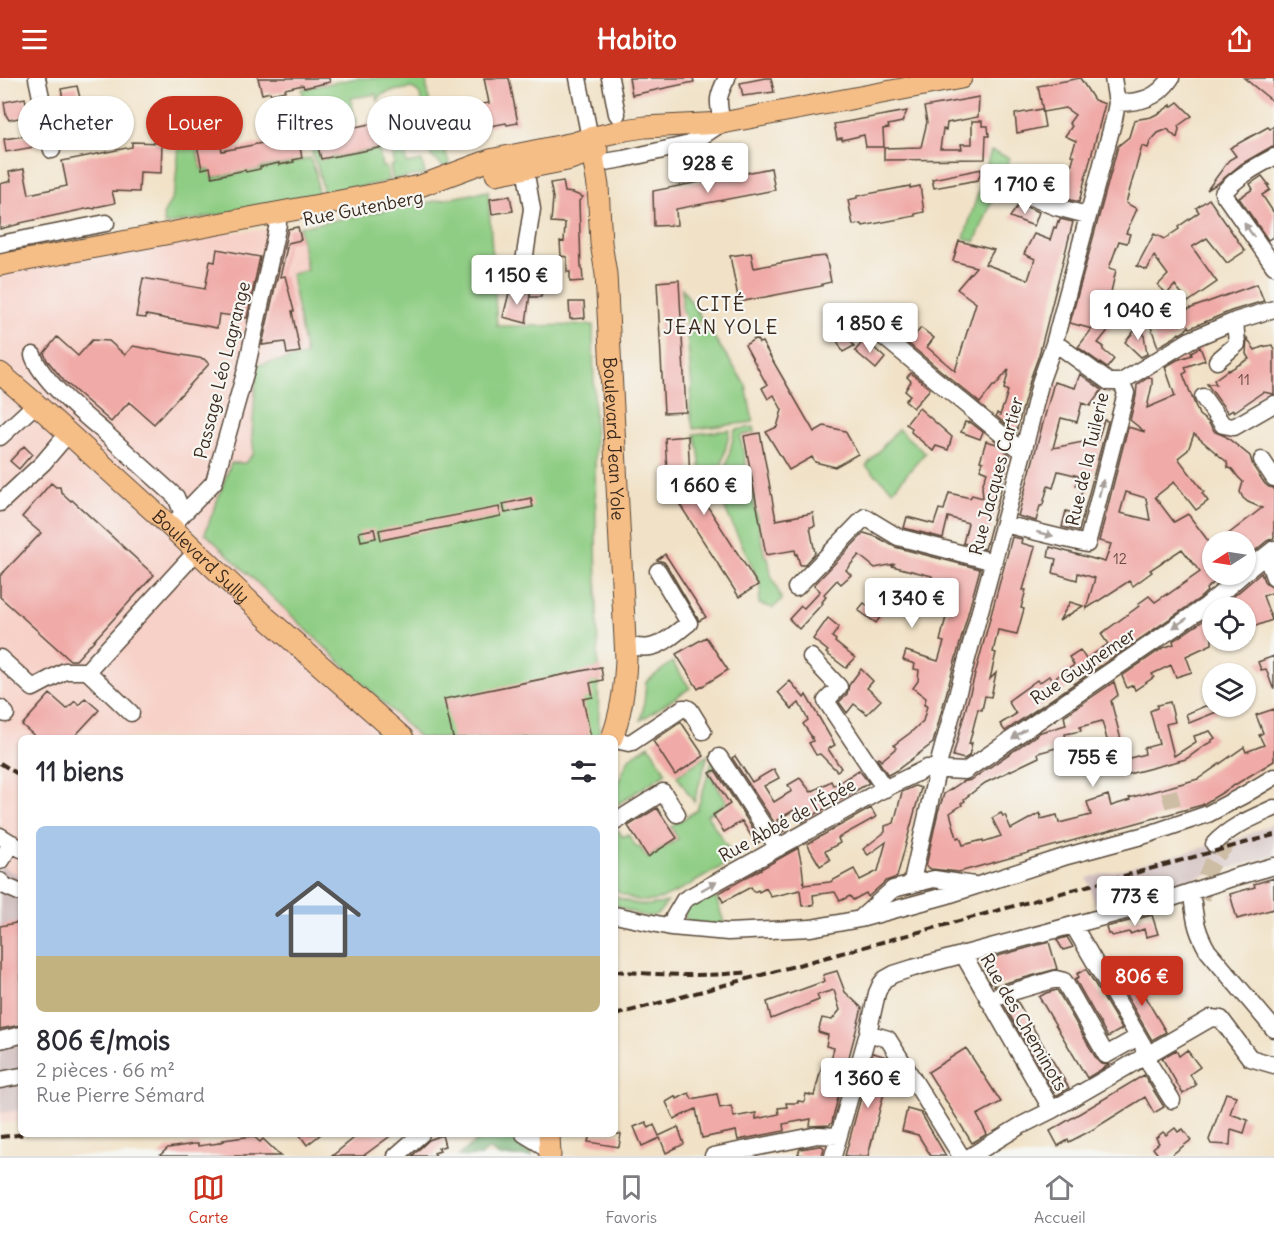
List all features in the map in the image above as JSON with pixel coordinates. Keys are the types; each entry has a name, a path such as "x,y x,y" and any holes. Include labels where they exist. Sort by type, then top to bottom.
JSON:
{"main road":[{"name":"Rue Gutenberg","path":"0,265 420,186 490,160 574,143 592,150 961,78"},
{"name":"Rue Gutenberg","path":"0,279 136,250 435,194 491,175 567,160 645,127 722,123"},
{"name":"Boulevard Jean Yole","path":"592,150 598,186 601,243 606,280 625,645 626,674 614,735"},
{"name":"Boulevard Sully","path":"0,374 62,428 177,520 196,551 269,620 400,735"}],"street":[{"path":"37,78 41,96"},
{"path":"578,78 592,150"},
{"path":"610,78 617,114"},
{"path":"722,123 718,103 720,91 727,78"},
{"name":"Rue Jacques Cartier","path":"911,885 937,770 1041,380 1054,344 1114,119 1117,103 1113,78"},
{"path":"1117,103 1145,100 1160,92 1171,78"},
{"path":"1274,157 1247,172 1223,193 1274,266"},
{"path":"521,281 532,209 525,168"},
{"path":"1010,189 1056,207 1088,215"},
{"path":"0,244 106,223"},
{"name":"Passage Léo Lagrange","path":"177,520 214,482 246,370 278,224"},
{"path":"1054,344 1109,382 1121,382 1190,340 1235,321 1274,309"},
{"path":"856,314 1017,447 1024,449"},
{"path":"1216,361 1237,344 1235,321"},
{"path":"33,355 36,364 45,376 81,412 176,497 177,520"},
{"name":"Rue de la Tuilerie","path":"1004,524 1087,544 1126,393 1121,382"},
{"path":"1203,397 1223,425 1234,427 1274,404"},
{"path":"0,503 44,463 60,443 68,399"},
{"path":"0,437 36,404"},
{"path":"62,428 81,412"},
{"path":"1262,460 1274,478"},
{"path":"796,588 865,517 898,537 994,562"},
{"path":"87,672 196,551"},
{"path":"1269,553 1269,563 1274,577"},
{"name":"Rue Guynemer","path":"1256,564 1269,553"},
{"path":"625,645 640,648 652,647 665,641 689,623 658,571"},
{"name":"Rue Guynemer","path":"937,770 965,771 1206,606 1231,585"},
{"path":"812,657 839,687 826,701 885,789"},
{"path":"0,658 33,688 65,671 87,672 131,713"},
{"path":"618,740 632,742 683,708 690,710 703,731"},
{"path":"718,757 778,848"},
{"name":"Rue Abbé de l'Épée","path":"671,927 684,900 885,789 927,768 937,770"},
{"path":"618,916 671,927 738,932 812,928 860,919 948,895 1068,856 1149,834 1176,818 1208,813 1274,777"},
{"path":"618,820 663,792 677,814"},
{"path":"1214,844 1234,826 1274,808"},
{"path":"1231,840 1239,832 1274,815"},
{"path":"0,861 11,843"},
{"path":"833,1156 875,1001 885,979 894,974 963,954 1166,900 1274,866"},
{"path":"860,919 893,889 934,879 975,885"},
{"path":"2,887 18,892"},
{"path":"1274,1015 1218,951 1208,936 1197,901 1195,923 1201,940 1274,1029"},
{"path":"1073,925 1143,1045 1145,1056 1172,1100"},
{"name":"Rue des Cheminots","path":"963,954 1052,1110"},
{"path":"989,1001 995,997 1056,979 1064,981 1106,1055 1138,1037"},
{"path":"971,1156 1211,1018 1221,1019 1251,1058 1274,1065"},
{"path":"868,1033 888,1039 961,1156"},
{"path":"0,1040 18,1036"},
{"path":"0,1080 18,1077"},
{"path":"712,1156 818,1134 838,1136"},
{"path":"396,1156 418,1137"},
{"path":"529,1137 553,1150"}],"shaded area":[{"path":"299,227 307,271 291,274 307,356 252,436 254,453 245,463 405,723 417,735 18,735 18,1121 0,1124 0,254 127,240"},
{"path":"1274,823 1274,856 1095,905 1087,878 1240,838"},
{"path":"0,866 18,875 18,1110 0,1113"}],"green space":[{"path":"357,78 426,78 429,96 420,96 411,88 388,92 380,96 376,94 355,97 303,96 302,89"},
{"path":"179,150 197,150 201,169 209,169 212,178 310,158 316,173 318,194 304,199 165,225 163,215 175,188"},
{"path":"312,150 318,150 320,160 379,150 382,167 386,167 390,181 324,194"},
{"path":"430,150 445,150 450,165 444,167 431,156"},
{"path":"991,151 1010,158 975,242 964,238"},
{"path":"405,152 407,164 422,161 425,174 393,180 390,166 394,165 393,154"},
{"path":"488,191 497,326 593,325 599,735 417,735 205,533 231,463 245,463 254,453 252,436 257,365 306,356 291,274 307,270 299,227"},
{"path":"682,288 702,319 687,330 682,307"},
{"path":"705,324 746,385 753,422 694,429 691,419 692,387 687,336"},
{"path":"754,427 755,432 740,436 765,557 768,557 771,575 782,600 773,608 759,604 761,585 719,496 735,430"},
{"path":"898,429 925,453 893,490 866,466"},
{"path":"730,430 716,489 701,474 699,452 694,434"},
{"path":"672,662 690,688 641,720 646,682"},
{"path":"649,745 666,773 618,804 618,783 629,758"},
{"path":"708,755 694,802 677,776"},
{"path":"714,755 720,764 709,773 727,802 707,815 735,859 664,898 636,900 618,892 618,830 623,837 628,834 647,858 678,839 671,827 697,810"},
{"path":"711,893 717,900 723,926 689,922 685,919 685,907"},
{"path":"618,897 640,905 667,902 653,916 636,914 618,906"},
{"path":"481,1137 515,1137 531,1146 532,1156 499,1156 489,1149 481,1156 458,1156"}],"building":[{"path":"258,78 329,78 330,82 262,94"},
{"path":"484,78 509,78 518,123 493,125 493,96 488,96"},
{"path":"629,78 693,78 694,82 632,95"},
{"path":"771,78 774,92 743,96 740,83"},
{"path":"1080,78 1094,100 1105,104 1079,202 1031,186 1032,184 1038,185 1064,192 1076,141 1065,136 1072,126 1069,123 1075,115 1065,108 1043,112 1038,86"},
{"path":"1244,78 1274,78 1274,102 1265,95"},
{"path":"77,86 80,96 62,96 61,89"},
{"path":"979,97 978,117 947,123 946,130 943,129 940,149 962,149 961,144 972,144 972,121 982,121 982,126 988,126 989,136 986,136 985,159 884,160 884,148 921,147 927,122 924,107"},
{"path":"18,99 18,118 9,120 4,102"},
{"path":"1178,102 1192,116 1178,126 1177,138 1168,129 1158,133 1148,148 1142,146 1126,203 1137,209 1126,233 1130,234 1127,243 1119,241 1109,268 1116,270 1109,301 1122,313 1098,343 1114,359 1107,368 1078,347 1092,329 1070,323 1118,146 1129,137 1134,120 1151,117"},
{"path":"1042,109 1045,127 1017,133 1015,114"},
{"path":"907,111 902,122 888,125 889,128 883,129 884,147 866,147 864,135 837,139 834,124"},
{"path":"367,125 369,150 321,159 319,150 355,150 355,127"},
{"path":"1274,126 1274,147 1241,164 1207,190 1229,160 1236,156 1230,148"},
{"path":"18,137 18,150 6,152 4,139"},
{"path":"134,142 146,142 146,150 162,150 161,173 140,172 139,192 112,191 115,203 0,229 0,184 11,181 9,172 24,169 29,194 67,186 62,161 117,150 134,150"},
{"path":"255,144 255,150 301,150 302,158 293,160 294,162 212,177 210,167 202,169 198,150 243,150 243,147"},
{"path":"771,168 775,190 676,209 677,225 654,226 653,191"},
{"path":"982,169 978,180 934,188 932,179"},
{"path":"1262,176 1270,190 1262,195 1274,213 1274,236 1268,240 1239,198 1253,189 1250,184"},
{"path":"563,181 565,192 583,197 579,201 583,281 570,282 567,257 561,256 560,241 564,242 565,223 551,222 553,198 550,183"},
{"path":"910,186 910,188 920,186 924,212 915,214 915,216 863,226 862,224 853,225 848,200 857,198 857,196"},
{"path":"510,196 513,211 492,214 490,199"},
{"path":"1209,199 1245,251 1227,263 1207,238 1192,247 1217,282 1188,302 1175,285 1167,294 1158,285 1168,275 1154,256 1147,270 1137,266 1154,234 1164,239 1199,212 1196,208"},
{"path":"1019,204 1039,212 1034,226 1010,217"},
{"path":"1060,219 1073,222 1039,355 1016,433 996,416 997,413 1000,415 1008,391 1004,389 1009,369 980,403 881,321 884,317 890,322 894,318 914,336 921,328 934,338 927,347 955,371 976,303 957,289 976,267 953,261 959,241 994,250 985,264 1028,280 1035,259 1024,254 1034,234 1050,240 1054,227 1056,228"},
{"path":"298,227 301,240 288,243 280,277 285,276 294,311 292,311 300,352 287,354 285,342 262,345 288,229"},
{"path":"217,249 260,257 247,318 219,314 217,328 146,315 146,318 136,317 143,278 205,289 210,261 215,262"},
{"path":"751,253 754,268 826,256 831,282 822,284 822,286 739,302 730,256"},
{"path":"679,280 686,412 664,413 657,282"},
{"path":"532,284 543,286 541,297 530,297"},
{"path":"1257,284 1264,301 1231,311 1190,328 1189,326 1185,331 1158,347 1148,319 1160,304 1176,318 1186,310"},
{"path":"510,289 530,294 526,323 503,317"},
{"path":"569,302 584,302 585,318 570,319"},
{"path":"837,319 854,346 843,352 828,323"},
{"path":"1142,322 1147,354 1141,357 1125,342"},
{"path":"57,337 78,356 92,340 109,341 125,355 133,346 204,359 209,364 154,424 129,402 111,422 64,381 47,360 44,353"},
{"path":"756,338 759,343 762,342 814,432 824,426 845,431 858,454 835,467 815,462 812,457 789,470 766,432 777,427 782,410 774,395 768,399 762,388 767,385 745,345"},
{"path":"1247,338 1255,350 1272,345 1274,394 1263,392 1234,412 1233,410 1228,413 1207,384 1216,384 1214,380 1249,359 1246,354"},
{"path":"865,339 885,358 876,369 855,351"},
{"path":"1200,347 1205,360 1185,367 1187,372 1183,374 1199,415 1215,432 1225,436 1250,456 1253,466 1265,484 1274,488 1274,538 1256,550 1256,531 1232,531 1262,508 1243,498 1240,492 1243,482 1232,469 1228,468 1227,462 1194,434 1188,450 1178,458 1204,492 1202,493 1208,501 1196,510 1174,482 1155,497 1174,522 1188,514 1202,533 1202,585 1211,585 1200,598 1005,731 1000,724 1016,714 1008,701 1037,680 1039,683 1049,676 1052,680 1074,665 1069,657 1080,650 1086,659 1108,644 1101,634 1139,606 1138,604 1149,596 1155,602 1200,572 1182,549 1150,570 1152,572 1133,586 1129,581 1086,609 1095,578 1078,573 1077,580 1053,573 1056,559 1048,557 1050,547 1105,562 1111,544 1099,541 1128,427 1145,432 1130,420 1137,385 1149,377 1152,379 1147,408 1175,396 1165,367 1192,355 1191,352","holes":["1126,492 1146,498 1150,520 1120,513"]},
{"path":"911,373 930,389 913,408 905,401 910,395 905,391 911,381 907,377"},
{"path":"1080,374 1102,390 1090,406 1082,403 1077,422 1061,418 1053,448 1088,441 1088,438 1098,440 1104,420 1108,421 1079,531 1062,527 1066,511 1076,514 1083,487 1076,485 1079,476 1058,471 1053,488 1048,486 1036,521 1018,516 1054,382 1075,388"},
{"path":"919,408 952,437 948,450 936,446 933,451 911,432 912,428 906,424"},
{"path":"965,422 970,422 983,432 980,439 961,432"},
{"path":"760,433 776,520 813,513 815,526 810,527 815,553 804,565 800,565 795,550 766,555 744,436"},
{"path":"688,436 690,479 758,585 739,597 668,486 665,438"},
{"path":"986,441 997,444 1010,455 985,549 963,543 968,523 948,517 943,538 904,528 907,517 934,524 939,509 944,510 949,493 970,498 972,495 983,498 982,486 987,472 980,469 983,462 980,461"},
{"path":"24,446 32,454 19,469 10,461"},
{"path":"51,483 60,487 61,492 154,575 76,660 70,660 0,597 0,576 41,533 22,517"},
{"path":"531,498 533,507 505,513 503,504"},
{"path":"499,507 501,516 381,540 379,530"},
{"path":"374,529 376,538 361,541 359,532"},
{"path":"864,533 895,547 980,569 933,743 888,775 877,759 881,761 896,748 894,745 923,721 927,706 924,705 926,698 913,688 918,681 919,670 914,669 915,664 903,660 906,651 938,661 944,642 940,641 952,593 930,586 932,576 892,566 894,564 875,568 859,555 846,570 851,575 841,584 837,580 824,594 826,597 823,603 799,629 789,619 801,606 804,608 820,591 814,585"},
{"path":"1012,537 1022,539 1021,543 1035,547 1023,590 1026,590 1021,608 1024,609 1017,634 998,630 990,679 996,673 991,697 985,696 982,710 978,709 969,744 972,743 969,756 964,759 953,756"},
{"path":"665,554 706,617 699,621 667,566 664,562 657,560"},
{"path":"1261,573 1264,581 1272,587 1274,592 1263,596 1272,620 1256,626 1256,597 1233,597 1247,585 1256,585 1256,577"},
{"path":"1070,602 1083,606 1059,621"},
{"path":"864,603 881,616 876,623 858,610"},
{"path":"828,618 839,627 832,637 836,640 835,642 855,658 846,668 826,653 828,651 813,639"},
{"path":"1202,622 1202,649 1186,656 1192,672 1176,677 1171,665 1152,674 1154,677 1135,690 1133,685 1127,688 1122,676 1163,648 1174,644 1173,641"},
{"path":"706,637 728,670 698,689 676,654"},
{"path":"1274,656 1273,688 1266,669 1261,670 1258,662"},
{"path":"601,667 603,680 590,683 593,697 583,699 590,735 452,735 444,699"},
{"path":"861,669 873,681 867,688 881,700 867,714 854,704 847,713 839,702 847,694 849,685"},
{"path":"790,681 804,698 806,695 835,745 828,749 841,768 837,771 820,754 816,755 809,743 813,741 812,737 803,724 808,720 799,703 792,709 778,692"},
{"path":"1114,682 1118,695 1111,701 1126,759 1145,754 1144,748 1159,744 1150,711 1157,708 1157,705 1170,702 1175,722 1166,724 1174,756 1196,742 1194,736 1210,731 1215,738 1186,759 1117,777 1102,721 1080,727 1081,731 1065,734 1067,745 1038,753 1039,757 985,783 950,813 957,838 960,837 963,845 1001,836 992,818 1001,813 1005,815 1011,829 1040,813 1041,819 1057,815 1059,823 1091,815 1087,802 1108,795 1111,806 1130,800 1129,798 1198,779 1244,747 1246,752 1264,745 1259,735 1263,733 1256,715 1274,709 1274,761 1202,805 959,872 931,869 926,866 944,794 962,782 971,780 1041,732 1066,725 1064,716"},
{"path":"50,694 67,709 75,701 79,705 85,698 99,710 76,735 34,735 22,725"},
{"path":"1202,707 1202,717 1204,717 1189,723 1186,714"},
{"path":"681,722 704,756 675,775 653,741"},
{"path":"735,756 752,782 774,769 779,778 764,786 774,802 792,791 788,785 800,778 811,792 831,781 833,785 837,784 859,770 869,783 802,822 794,810 777,820 784,831 781,833 732,758"},
{"path":"715,770 761,841 756,844 742,821 724,832 713,815 730,804 710,773"},
{"path":"915,786 921,788 897,877 886,881 868,897 866,893 853,900 850,896 840,901 835,892 813,895 814,905 802,906 800,890 771,897 766,888 754,892 751,887 723,902 719,893 798,848 804,885 830,882 854,869 860,880 878,871 886,842 868,855 863,849 885,832 885,826 894,823 902,792"},
{"path":"657,808 677,838 648,857 628,826"},
{"path":"871,808 876,817 838,838 840,843 825,851 830,860 820,866 807,844"},
{"path":"1274,878 1274,909 1237,919 1230,894 1255,887 1254,884"},
{"path":"1152,915 1158,934 1146,937 1144,929 1130,934 1129,932 1112,936 1108,934 1106,927"},
{"path":"18,923 18,1026 0,1029 0,926"},
{"path":"1067,937 1073,947 1063,950 1057,940"},
{"path":"1049,942 1057,969 994,986 987,959"},
{"path":"1086,969 1122,1029 1108,1037 1075,979 1079,977 1077,974"},
{"path":"1129,970 1166,1032 1152,1040 1121,986 1126,983 1122,975"},
{"path":"837,971 845,992 862,1008 832,1123 810,1126 811,1119 783,1124 784,1131 738,1140 736,1131 702,1138 696,1109 674,1119 666,1102 676,1096 677,1099 689,1093 692,1099 717,1094 720,1108 731,1106 734,1117 756,1113 756,1119 779,1114 778,1108 787,1107 786,1103 804,1102 806,1094 814,1096 822,1065 829,1068 834,1048 826,1046 828,1035 818,1032 822,1018 832,1020 840,1010 834,990 817,995 819,1000 771,1019 767,1002 825,981 823,975"},
{"path":"1057,990 1097,1060 1101,1064 1109,1065 1087,1078 1039,997"},
{"path":"1017,1001 1069,1088 1056,1096 1004,1005"},
{"path":"966,1048 1001,1102 977,1115 987,1134 972,1143 928,1072"},
{"path":"1176,1050 1179,1056 1187,1050 1200,1067 1190,1074 1196,1085 1183,1094 1162,1058"},
{"path":"873,1053 887,1057 883,1073 888,1077 868,1156 845,1156"},
{"path":"1144,1075 1164,1107 1154,1113 1145,1097 1092,1130 1058,1146 1050,1131"},
{"path":"1226,1093 1236,1096 1230,1114 1248,1120 1244,1133 1231,1129 1230,1145 1211,1144 1209,1140"},
{"path":"907,1109 921,1113 946,1156 931,1156 918,1135 902,1131"},
{"path":"646,1122 649,1128 654,1125 659,1136 678,1127 684,1144 666,1153 660,1138 642,1146 634,1127"},
{"path":"1175,1128 1178,1132 1183,1129 1191,1140 1170,1156 1159,1156 1153,1148 1159,1143 1156,1138 1163,1132 1166,1135"},
{"path":"618,1134 621,1134 619,1147 588,1142 589,1137 618,1137"},
{"path":"254,1137 260,1142 263,1139 281,1156 159,1156 168,1148 220,1143 223,1140"},
{"path":"301,1137 317,1137 307,1145"},
{"path":"355,1137 389,1137 363,1156 332,1156"},
{"path":"443,1137 445,1146 438,1148 440,1151 434,1153 436,1156 412,1156 429,1140"},
{"path":"822,1146 824,1148 822,1156 798,1154 800,1149"}],"tunnel":[{"path":"1169,791 1175,813"},
{"path":"1202,900 1204,882 1210,867 1231,840"}],"railway":[{"path":"0,763 18,774"},
{"path":"618,1014 1274,835"},
{"path":"618,971 682,975 749,972"},
{"path":"0,1137 18,1135"}],"district":[{"name":"CITÉ JEAN YOLE","path":"721,314"}]}
